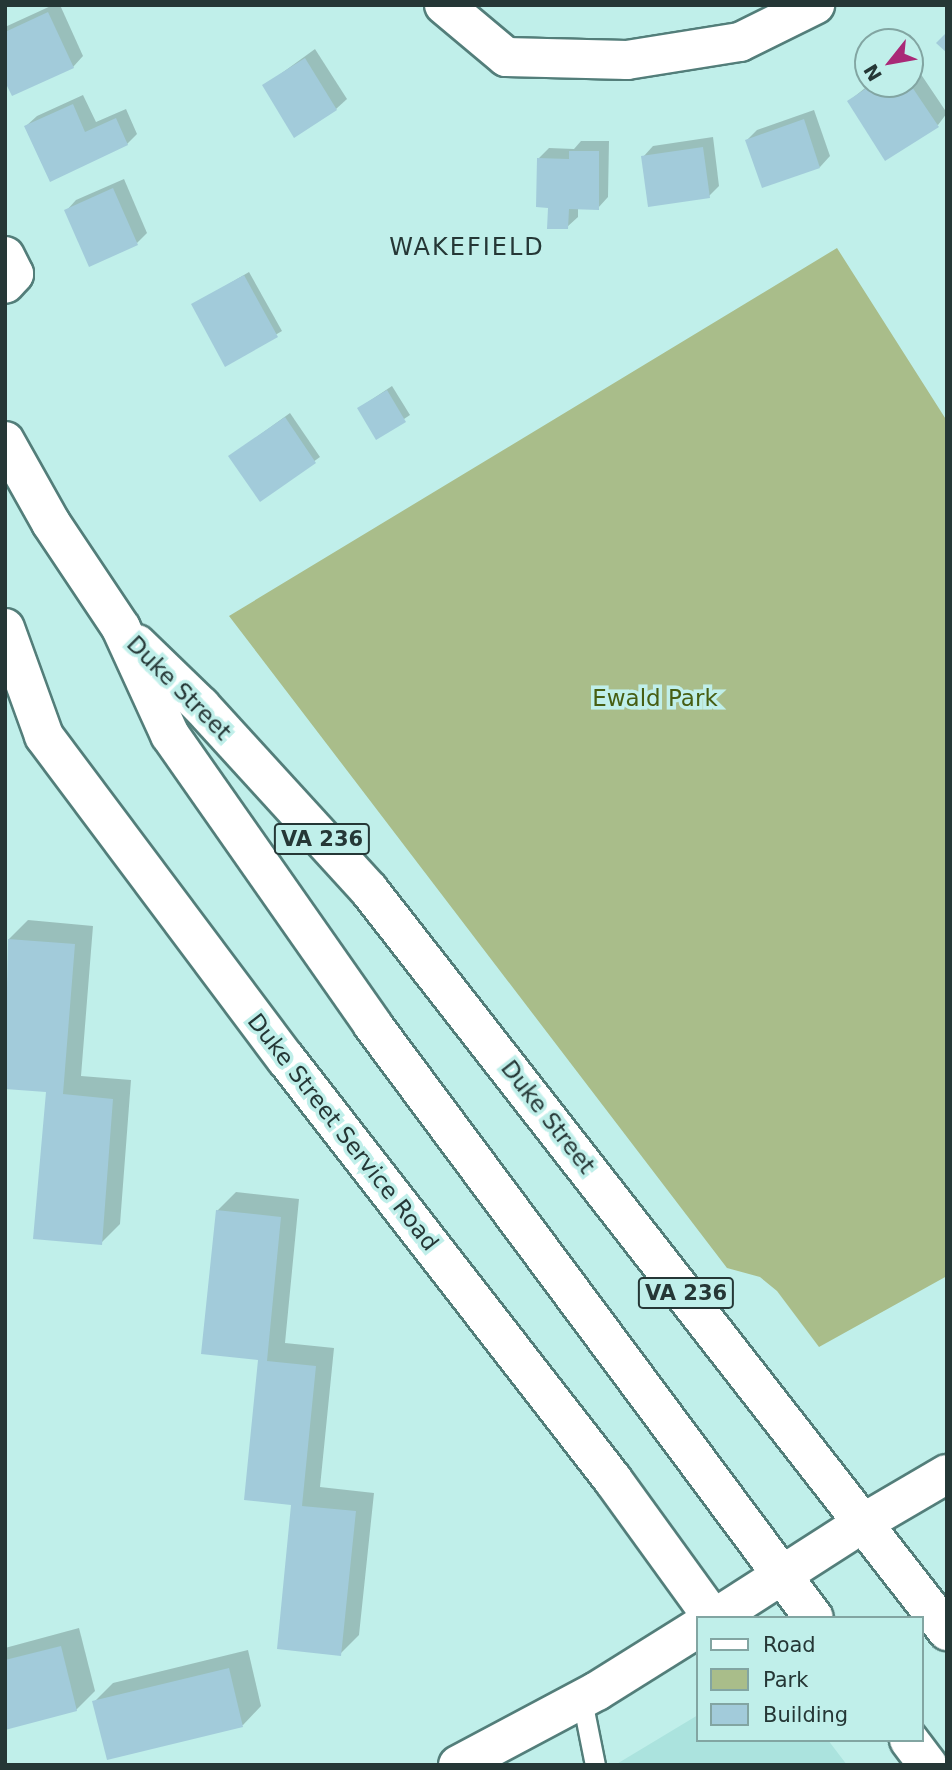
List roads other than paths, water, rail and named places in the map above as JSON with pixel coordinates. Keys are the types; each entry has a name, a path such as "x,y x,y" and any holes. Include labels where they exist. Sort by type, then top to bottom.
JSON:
{"main road":[{"path":"444,5 506,57 627,60 740,42 815,5"},
{"path":"5,256 14,274 5,284"},
{"name":"Duke Street","path":"5,441 121,628 170,735 289,906 812,1616"},
{"name":"Duke Street Service Road","path":"5,628 44,736 712,1616"},
{"name":"Duke Street","path":"121,628 201,706 369,890 947,1631"},
{"path":"717,1616 863,1523 947,1474"},
{"path":"458,1765 582,1700 696,1629"},
{"path":"911,1742 928,1765"}],"lane":[{"path":"582,1700 596,1765"}],"district":[{"name":"WAKEFIELD","path":"467,248"}],"park label":[{"name":"Ewald Park","path":"655,698"}]}
